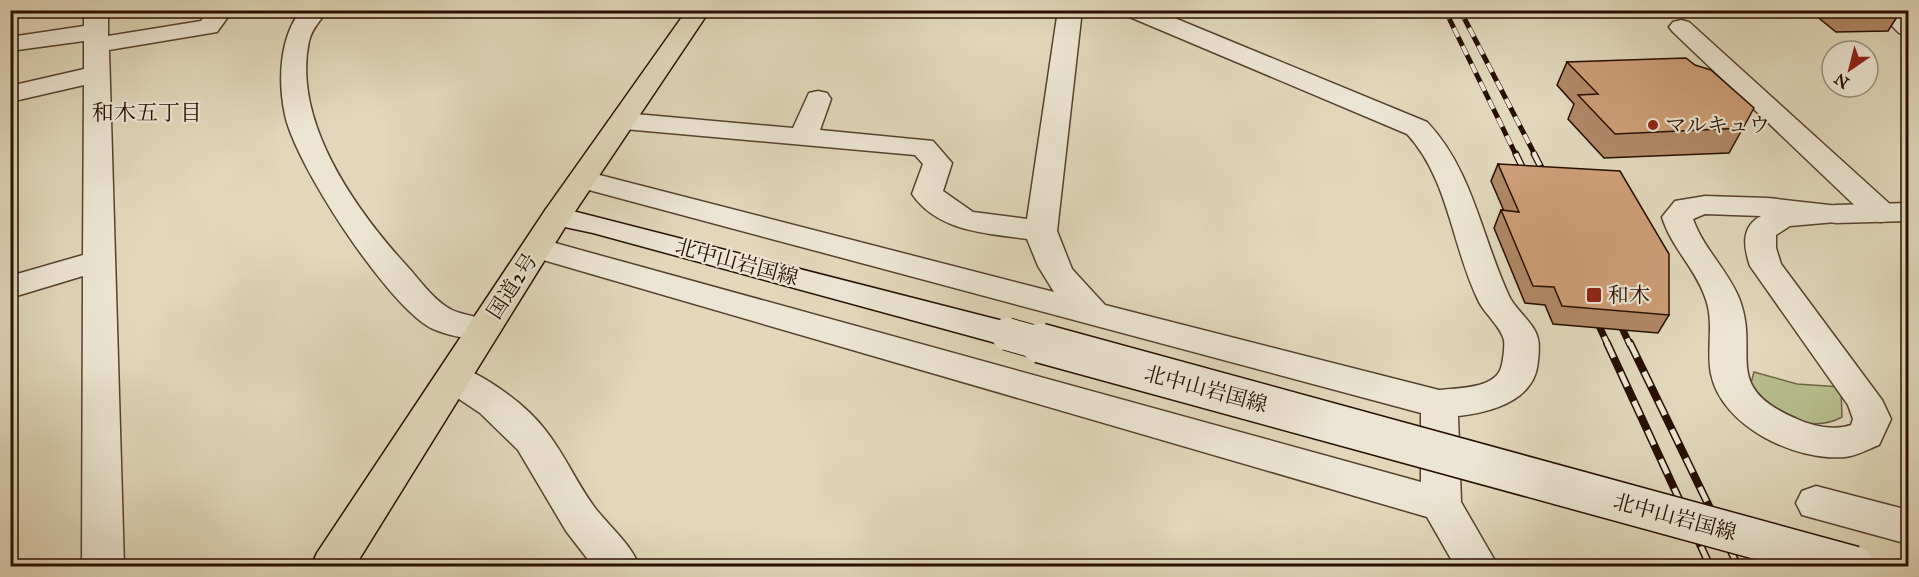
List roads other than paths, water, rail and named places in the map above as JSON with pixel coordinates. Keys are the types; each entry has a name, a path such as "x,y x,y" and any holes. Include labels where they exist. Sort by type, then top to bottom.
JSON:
{"highway":[{"name":"国道2号","path":"332,567 557,216 699,10"}],"street":[{"path":"10,44 97,40 209,27 222,10"},
{"path":"317,10 309,16 297,40 294,82 299,117 328,183 382,258 427,309 441,320 484,330"},
{"path":"1070,10 1041,231 1045,252 1069,291 1095,314"},
{"path":"584,180 1439,404 1476,400 1503,389 1518,374 1521,339 1495,301 1465,216 1434,146 1417,128 1133,10"},
{"path":"1887,10 1908,28"},
{"path":"1681,27 1895,212"},
{"path":"10,94 97,40"},
{"path":"97,40 103,567"},
{"path":"803,137 818,99"},
{"path":"624,121 923,147 938,163 927,194 964,220 1041,231"},
{"path":"1836,214 1768,207 1705,205 1686,208 1677,217 1680,230 1722,295 1726,311 1729,375 1737,394 1756,414 1785,431 1817,441 1847,442 1866,435 1872,419 1864,400 1766,266 1758,250 1758,235 1767,224 1782,217 1895,212"},
{"name":"北中山岩国線","path":"557,216 596,224 1007,334 1854,567"},
{"path":"537,248 1441,504"},
{"path":"10,287 101,260"},
{"path":"454,378 493,403 531,440 580,519 618,567"},
{"path":"1439,404 1441,504 1477,567"},
{"path":"1816,503 1908,527"}],"railway":[{"path":"1445,10 1516,155"},
{"path":"1460,10 1535,155"},
{"path":"1516,154 1529,181"},
{"path":"1534,154 1548,181"},
{"path":"1593,313 1608,345"},
{"path":"1616,315 1630,345"},
{"path":"1607,343 1710,566"},
{"path":"1630,343 1738,566"}],"place":[{"name":"マルキュウ","path":"1653,125"},
{"name":"和木","path":"1594,295"}],"district":[{"name":"和木五丁目","path":"147,112"}]}
